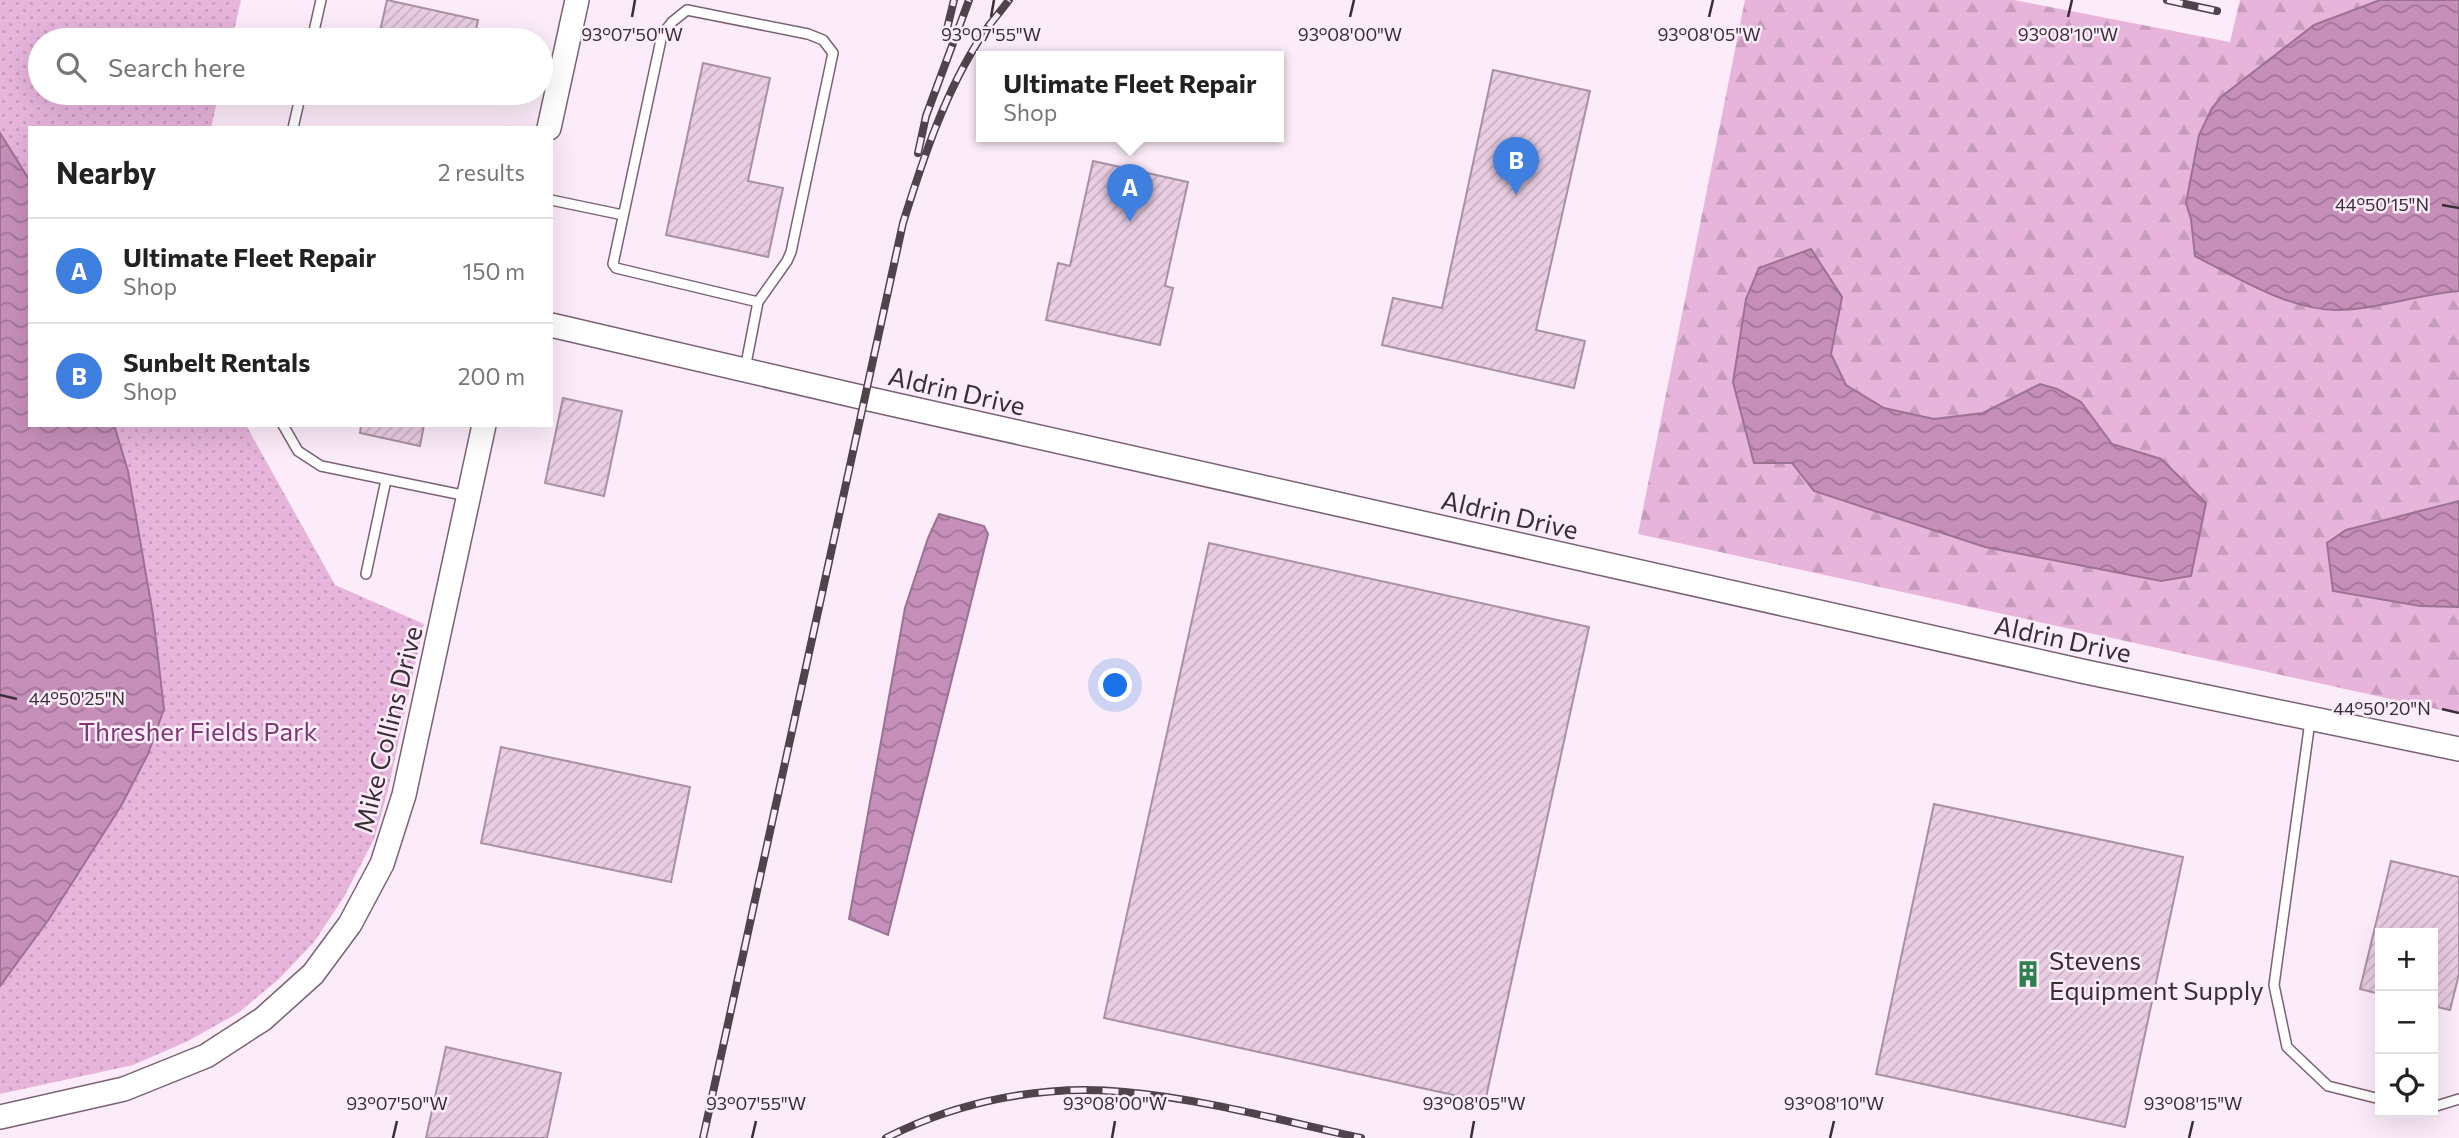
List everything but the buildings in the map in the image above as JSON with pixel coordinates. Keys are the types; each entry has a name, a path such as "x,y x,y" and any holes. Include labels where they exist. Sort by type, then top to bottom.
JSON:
{"street":[{"path":"549,126 577,0"},
{"name":"Aldrin Drive","path":"553,325 2086,672 2459,749"},
{"name":"Mike Collins Drive","path":"0,1117 124,1089 206,1056 263,1019 313,974 350,924 382,864 404,795 484,427"}],"lane":[{"path":"315,28 321,0"},
{"path":"745,370 758,302 791,252 833,53 823,40 808,34 687,10 672,22 662,35 613,264 616,268 758,302"},
{"path":"293,126 298,105"},
{"path":"553,200 623,215"},
{"path":"284,427 298,451 321,466 469,497"},
{"path":"366,574 386,480"},
{"path":"2311,719 2274,985 2287,1046 2328,1086 2375,1098"},
{"path":"2438,1105 2459,1099"}],"green space":[{"name":"Thresher Fields Park","path":"0,0 241,0 235,28 28,28 28,105 216,105 211,126 28,126 28,427 247,427 335,585 424,624 388,790 374,839 344,897 314,942 279,979 238,1013 188,1041 133,1065 0,1094"},
{"path":"1745,0 2014,0 2230,42 2240,0 2380,0 2314,25 2186,203 2191,219 2195,256 2263,291 2299,305 2318,309 2351,309 2459,291 2459,501 2346,530 2333,591 2420,606 2459,607 2459,714 1638,534","holes":["1842,297 1831,354 1846,385 1884,408 1934,419 1983,413 2040,384 2057,389 2081,402 2112,444 2161,459 2161,581 1985,547 1814,491 1733,382 1746,299"]}],"water":[{"path":"2380,0 2459,0 2459,291 2367,307 2318,309 2263,291 2195,256 2191,219 2186,203 2199,135 2212,108 2221,97 2314,25"},
{"path":"0,133 28,178 28,427 115,427 128,471 153,615 164,709 148,754 121,806 49,919 0,986"},
{"path":"1811,249 1842,297 1831,354 1846,385 1884,408 1934,419 1983,413 2040,384 2057,389 2081,402 2112,444 2161,459 2206,503 2191,576 2161,581 1985,547 1814,491 1792,463 1754,463 1733,382 1746,299 1759,268"},
{"path":"2459,501 2459,607 2420,606 2333,591 2327,543 2346,530"},
{"path":"939,514 984,526 988,534 888,935 849,919 905,608 928,538"}],"railway":[{"path":"945,37 954,0"},
{"path":"918,153 926,116 969,0"},
{"path":"703,1138 903,223 946,102 969,56 1009,0"},
{"path":"2167,0 2217,11"},
{"path":"886,1138 942,1114 1002,1098 1033,1093 1094,1090 1184,1100 1361,1138"}],"place":[{"name":"Sunbelt Rentals","path":"1516,195"},
{"name":"Ultimate Fleet Repair","path":"1130,222"},
{"name":"Stevens Equipment Supply","path":"2028,974"}]}
